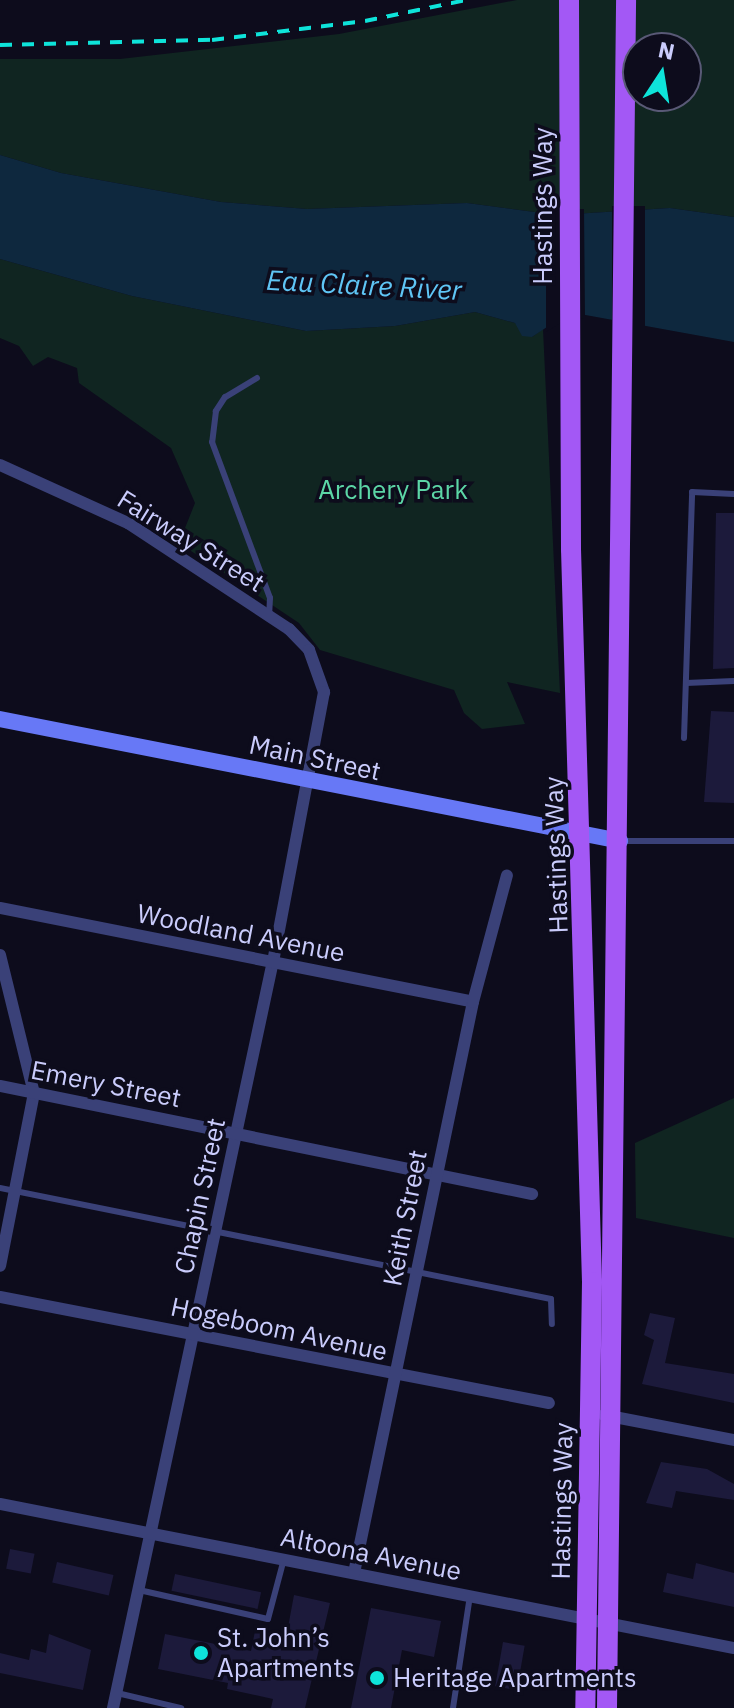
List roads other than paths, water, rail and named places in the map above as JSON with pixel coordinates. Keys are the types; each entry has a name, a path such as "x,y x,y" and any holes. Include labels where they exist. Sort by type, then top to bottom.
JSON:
{"main road":[{"name":"Hastings Way","path":"569,0 570,432 608,1624 607,1708"},
{"name":"Hastings Way","path":"585,1708 586,1619 599,1415 620,841 626,0"}],"street":[{"name":"Fairway Street","path":"0,465 128,523 269,615 309,650 324,692"},
{"name":"Chapin Street","path":"113,1708 273,961 310,781 324,692"},
{"name":"Main Street","path":"0,719 582,837 620,841"},
{"name":"Keith Street","path":"354,1573 397,1375 435,1174 473,1002 507,875"},
{"name":"Woodland Avenue","path":"0,908 473,1002"},
{"path":"0,955 2,978 34,1093 0,1266"},
{"name":"Emery Street","path":"0,1086 236,1131 532,1194"},
{"name":"Hogeboom Avenue","path":"0,1297 549,1403"},
{"path":"599,1415 734,1440"},
{"name":"Altoona Avenue","path":"0,1504 734,1648"}],"lane":[{"path":"257,378 225,397 216,411 212,442 270,598 269,615"},
{"path":"684,738 692,492 734,494"},
{"path":"686,683 734,681"},
{"path":"620,841 734,841"},
{"path":"0,1188 416,1275 551,1299 552,1324"},
{"path":"139,1590 268,1619 284,1559"},
{"path":"453,1708 470,1596"},
{"path":"117,1693 181,1708"}],"water":[{"name":"Eau Claire River","path":"0,155 61,173 221,202 307,209 467,203 557,215 670,208 734,217 734,342 580,314 565,315 532,337 522,336 515,323 475,312 395,326 306,331 132,296 0,259"}],"railway":[{"path":"0,45 212,40 365,21 466,0"}],"place":[{"name":"St. John’s Apartments","path":"201,1653"},
{"name":"Heritage Apartments","path":"377,1678"}],"park label":[{"name":"Archery Park","path":"393,490"}]}
